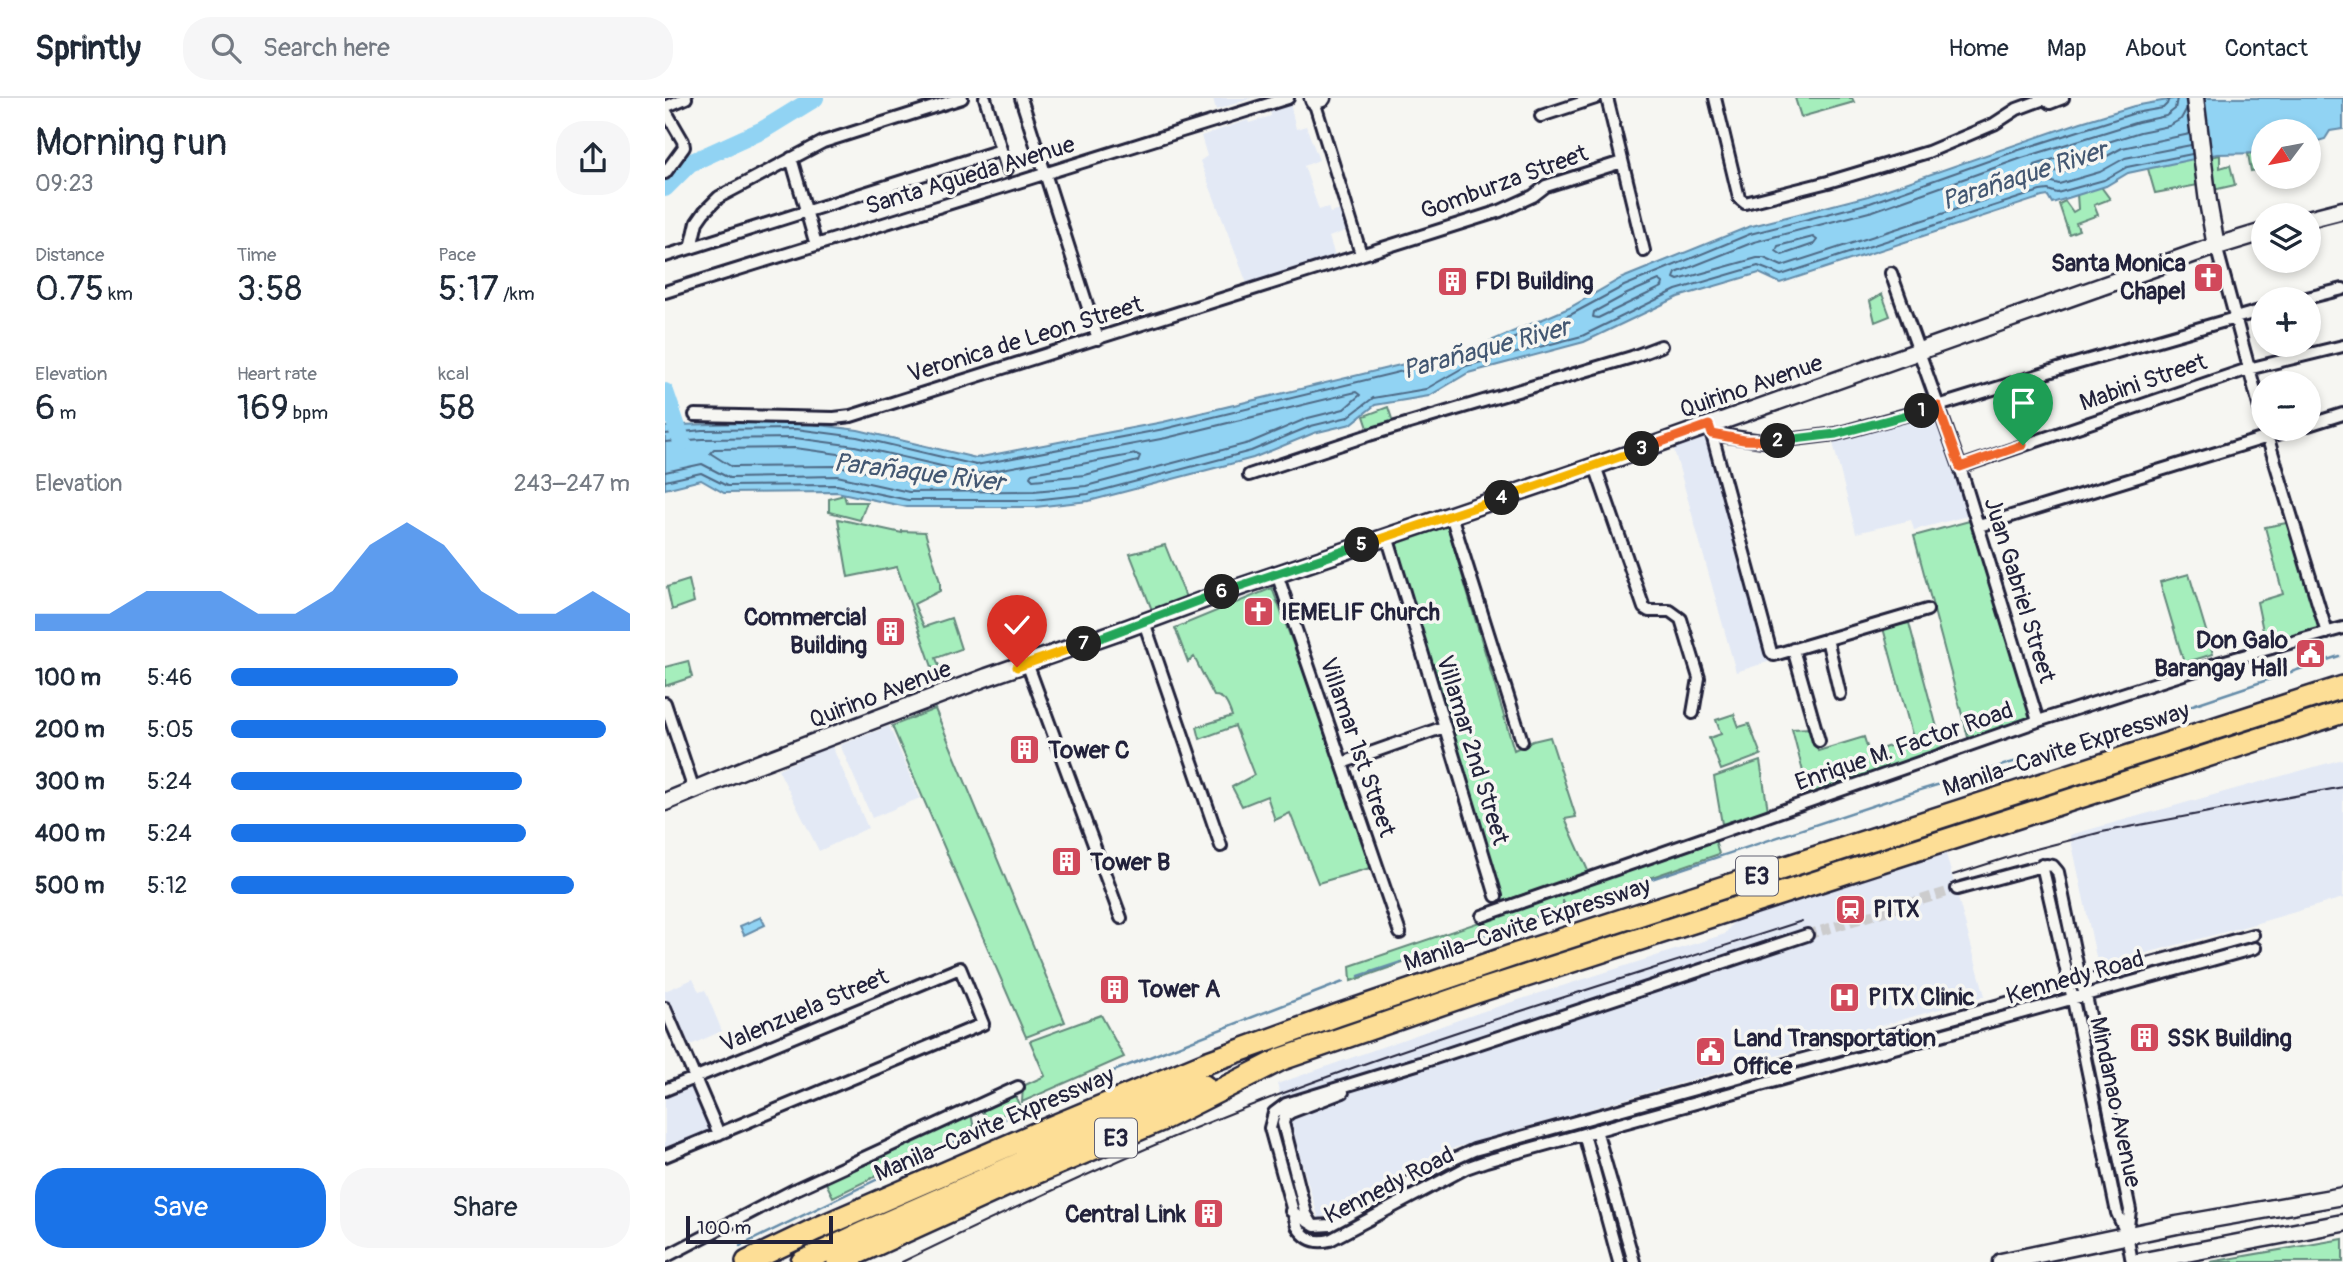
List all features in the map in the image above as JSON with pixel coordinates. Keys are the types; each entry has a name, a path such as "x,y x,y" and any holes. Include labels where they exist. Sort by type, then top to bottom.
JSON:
{"highway":[{"name":"Manila–Cavite Expressway","path":"747,1262 816,1228 1208,1062 1462,972 2343,687"},
{"name":"Manila–Cavite Expressway","path":"838,1262 1020,1179 1161,1120 1282,1059 1472,993 2343,712"},
{"path":"802,1262 1156,1103 1282,1059"},
{"path":"778,1262 938,1176"}],"main road":[{"path":"2195,98 2203,172 2216,246"},
{"path":"2321,216 2343,210"},
{"name":"Quirino Avenue","path":"665,802 1027,663 1387,536 1710,430 1918,351 2251,236"},
{"path":"2001,1262 2127,1235 2343,1196"},
{"path":"2139,1262 2343,1223"}],"street":[{"path":"665,173 684,147 665,108 686,98"},
{"path":"691,248 697,222 710,204 719,197 835,137 962,98"},
{"path":"985,98 1007,169"},
{"path":"1021,98 1098,339"},
{"name":"Santa Agueda Avenue","path":"665,292 1288,98"},
{"path":"1541,116 1596,98"},
{"name":"Gomburza Street","path":"1607,98 1644,251"},
{"path":"1715,98 1739,198 1745,203 1928,152 2002,120 2017,109 2039,99 2050,103 2063,98"},
{"path":"1316,99 1361,254"},
{"path":"665,256 1001,150"},
{"path":"791,158 816,245"},
{"name":"Gomburza Street","path":"1361,254 1500,211 1533,196 1546,186 1622,162"},
{"path":"2216,246 2251,379"},
{"name":"Veronica de Leon Street","path":"695,415 834,418 851,416 1361,254"},
{"name":"Juan Gabriel Street","path":"1891,273 1960,467 2038,721"},
{"path":"2321,294 2343,289"},
{"path":"1927,610 1774,655 1710,430 1770,442 1836,434 2251,313"},
{"path":"1249,475 1369,435 1661,346"},
{"name":"Mabini Street","path":"1960,467 2248,369 2343,346"},
{"path":"2321,421 2343,414"},
{"path":"1979,526 2251,437"},
{"path":"2270,441 2327,633"},
{"path":"1595,466 1644,608 1649,611 1670,611 1681,619 1699,678 1693,713"},
{"path":"1451,515 1522,741"},
{"name":"Villamar 2nd Street","path":"1387,536 1496,896"},
{"name":"Villamar 1st Street","path":"1277,574 1400,933"},
{"path":"1144,622 1221,846"},
{"name":"Enrique M. Factor Road","path":"1482,916 2038,721 2218,663 2343,628"},
{"path":"1827,639 1840,694"},
{"path":"1793,649 1819,741"},
{"path":"1027,663 1121,918"},
{"path":"665,703 694,790"},
{"path":"1342,763 1444,727"},
{"path":"1957,889 2042,865"},
{"name":"Mindanao Avenue","path":"2127,1235 2130,1210 2058,872 2053,866 2042,865 2117,1213 2127,1235 2132,1262"},
{"path":"1291,1211 1270,1132 1270,1120 1282,1105 1398,1070 1807,935"},
{"name":"Kennedy Road","path":"1291,1211 1321,1227 1334,1224 1473,1150 2253,935"},
{"name":"Kennedy Road","path":"1291,1211 1297,1226 1306,1237 1319,1242 1330,1240 1476,1164 2255,948"},
{"name":"Valenzuela Street","path":"665,1090 960,968 983,1024 719,1134"},
{"path":"665,1009 719,1134 665,1156"},
{"path":"1942,1021 1946,1035"},
{"path":"1830,1052 1833,1066"},
{"path":"1312,1224 1306,1214 1283,1131 1285,1116 1398,1070"},
{"path":"665,1257 794,1190 1019,1087"},
{"path":"1596,1130 1634,1262"},
{"path":"1584,1134 1619,1262"}],"shaded area":[{"path":"1213,98 1252,98 1216,110"},
{"path":"1290,103 1296,129 1306,126 1319,160 1304,166 1319,210 1328,207 1330,213 1341,210 1348,230 1329,237 1335,256 1248,286 1200,161 1207,156 1201,136 1248,120 1249,123 1271,116 1270,110"},
{"path":"1935,413 1971,515 1914,530 1911,520 1856,533 1832,439"},
{"path":"1707,434 1771,661 1736,672 1673,446"},
{"path":"889,726 920,798 872,818 840,745"},
{"path":"832,746 868,828 819,851 778,769"},
{"path":"2343,759 2343,898 2098,966 2070,835"},
{"path":"1946,854 1985,996 1454,1148 1319,1219 1277,1084 1481,1012 1725,934 1734,921"},
{"path":"693,979 699,992 705,990 722,1031 686,1047 665,997 665,991"},
{"path":"694,1082 714,1131 665,1152 665,1094"}],"green space":[{"path":"1795,98 1852,98 1854,102 1801,117"},
{"path":"2220,155 2220,168 2230,165 2235,185 2209,191 2206,158"},
{"path":"2193,158 2198,185 2155,193 2146,162"},
{"path":"2099,184 2110,199 2094,205 2098,215 2076,223 2079,230 2069,234 2059,204 2065,201 2073,212 2078,209 2077,194"},
{"path":"1882,294 1890,316 1875,322 1870,301"},
{"path":"1388,407 1394,425 1370,434 1364,416"},
{"path":"844,495 846,502 867,502 860,520 829,512 829,499"},
{"path":"838,519 902,533 925,532 940,582 940,591 914,604 924,627 951,618 961,649 936,658 944,679 937,681 897,567 848,577"},
{"path":"1973,520 2032,719 1969,741 1914,536"},
{"path":"2292,522 2323,629 2266,645 2257,602 2283,594 2265,527"},
{"path":"1447,524 1514,750 1550,737 1576,817 1565,819 1589,873 1503,901 1393,542"},
{"path":"1165,545 1187,600 1152,610 1130,554"},
{"path":"2189,574 2213,654 2184,663 2160,582"},
{"path":"689,580 694,602 672,610 667,587"},
{"path":"1272,588 1377,866 1318,883 1290,813 1275,820 1267,796 1242,806 1232,787 1254,775 1235,726 1200,739 1197,727 1232,716 1224,700 1214,696 1194,657 1188,662 1175,628"},
{"path":"1909,623 1943,750 1809,795 1792,729 1811,728 1818,751 1864,737 1869,753 1913,738 1883,628"},
{"path":"688,661 692,677 665,686 665,667"},
{"path":"935,709 1065,1022 1026,1037 892,726"},
{"path":"1734,714 1739,727 1749,724 1761,755 1721,770 1709,738 1721,734 1716,720"},
{"path":"1760,761 1768,810 1722,824 1714,777"},
{"path":"1714,836 1719,854 1565,907 1563,900 1563,907 1351,981 1350,966 1562,894 1562,891"},
{"path":"1101,1015 1124,1057 1022,1102 1023,1086 1045,1076 1030,1041"},
{"path":"1013,1091 1020,1107 987,1122 980,1106"},
{"path":"971,1113 974,1129 833,1197 824,1179"},
{"path":"2343,1239 2343,1262 2210,1262"}],"water":[{"name":"Parañaque River","path":"2179,98 2343,98 2343,129 2330,131 2321,140 2321,119 2251,119 2251,153 2217,154 2128,173 2106,186 2052,203 2048,196 2042,197 1780,283 1759,273 1678,297 1584,342 1468,373 1429,396 1375,405 1351,424 1314,433 1253,458 1089,501 1035,507 907,507 837,492 724,493 701,480 665,489 665,427 676,425 796,422 858,430 976,458 1163,422 1479,346 1569,308 1620,279 1748,227 1868,196 2134,106"},
{"path":"761,917 765,925 744,935 740,926"}],"waterway":[{"path":"665,188 690,163 763,130 815,98"},
{"path":"665,392 682,442"},
{"path":"1359,976 1917,791 2100,736 2339,656"},
{"path":"988,1126 1111,1072 1343,982"},
{"path":"740,1246 979,1130"}],"tunnel":[{"path":"1807,935 1957,889"}],"tram line":[{"path":"1953,875 2028,851 2102,832 2343,787"},
{"path":"902,1262 1124,1158 1260,1102 1462,1030 1802,921"}],"place":[{"name":"Santa Monica Chapel","path":"2209,277"},
{"name":"FDI Building","path":"1452,281"},
{"name":"IEMELIF Church","path":"1258,612"},
{"name":"Commercial Building","path":"890,631"},
{"name":"Don Galo Barangay Hall","path":"2311,654"},
{"name":"Tower C","path":"1025,750"},
{"name":"Tower B","path":"1067,862"},
{"name":"PITX","path":"1850,909"},
{"name":"Tower A","path":"1115,989"},
{"name":"PITX Clinic","path":"1845,997"},
{"name":"SSK Building","path":"2144,1038"},
{"name":"Land Transportation Office","path":"1710,1052"},
{"name":"Central Link","path":"1209,1214"}],"route":[{"path":"1017,667 1221,593 1709,425 1712,434 1770,442 1836,434 1938,406 1960,467 2023,445"}]}
